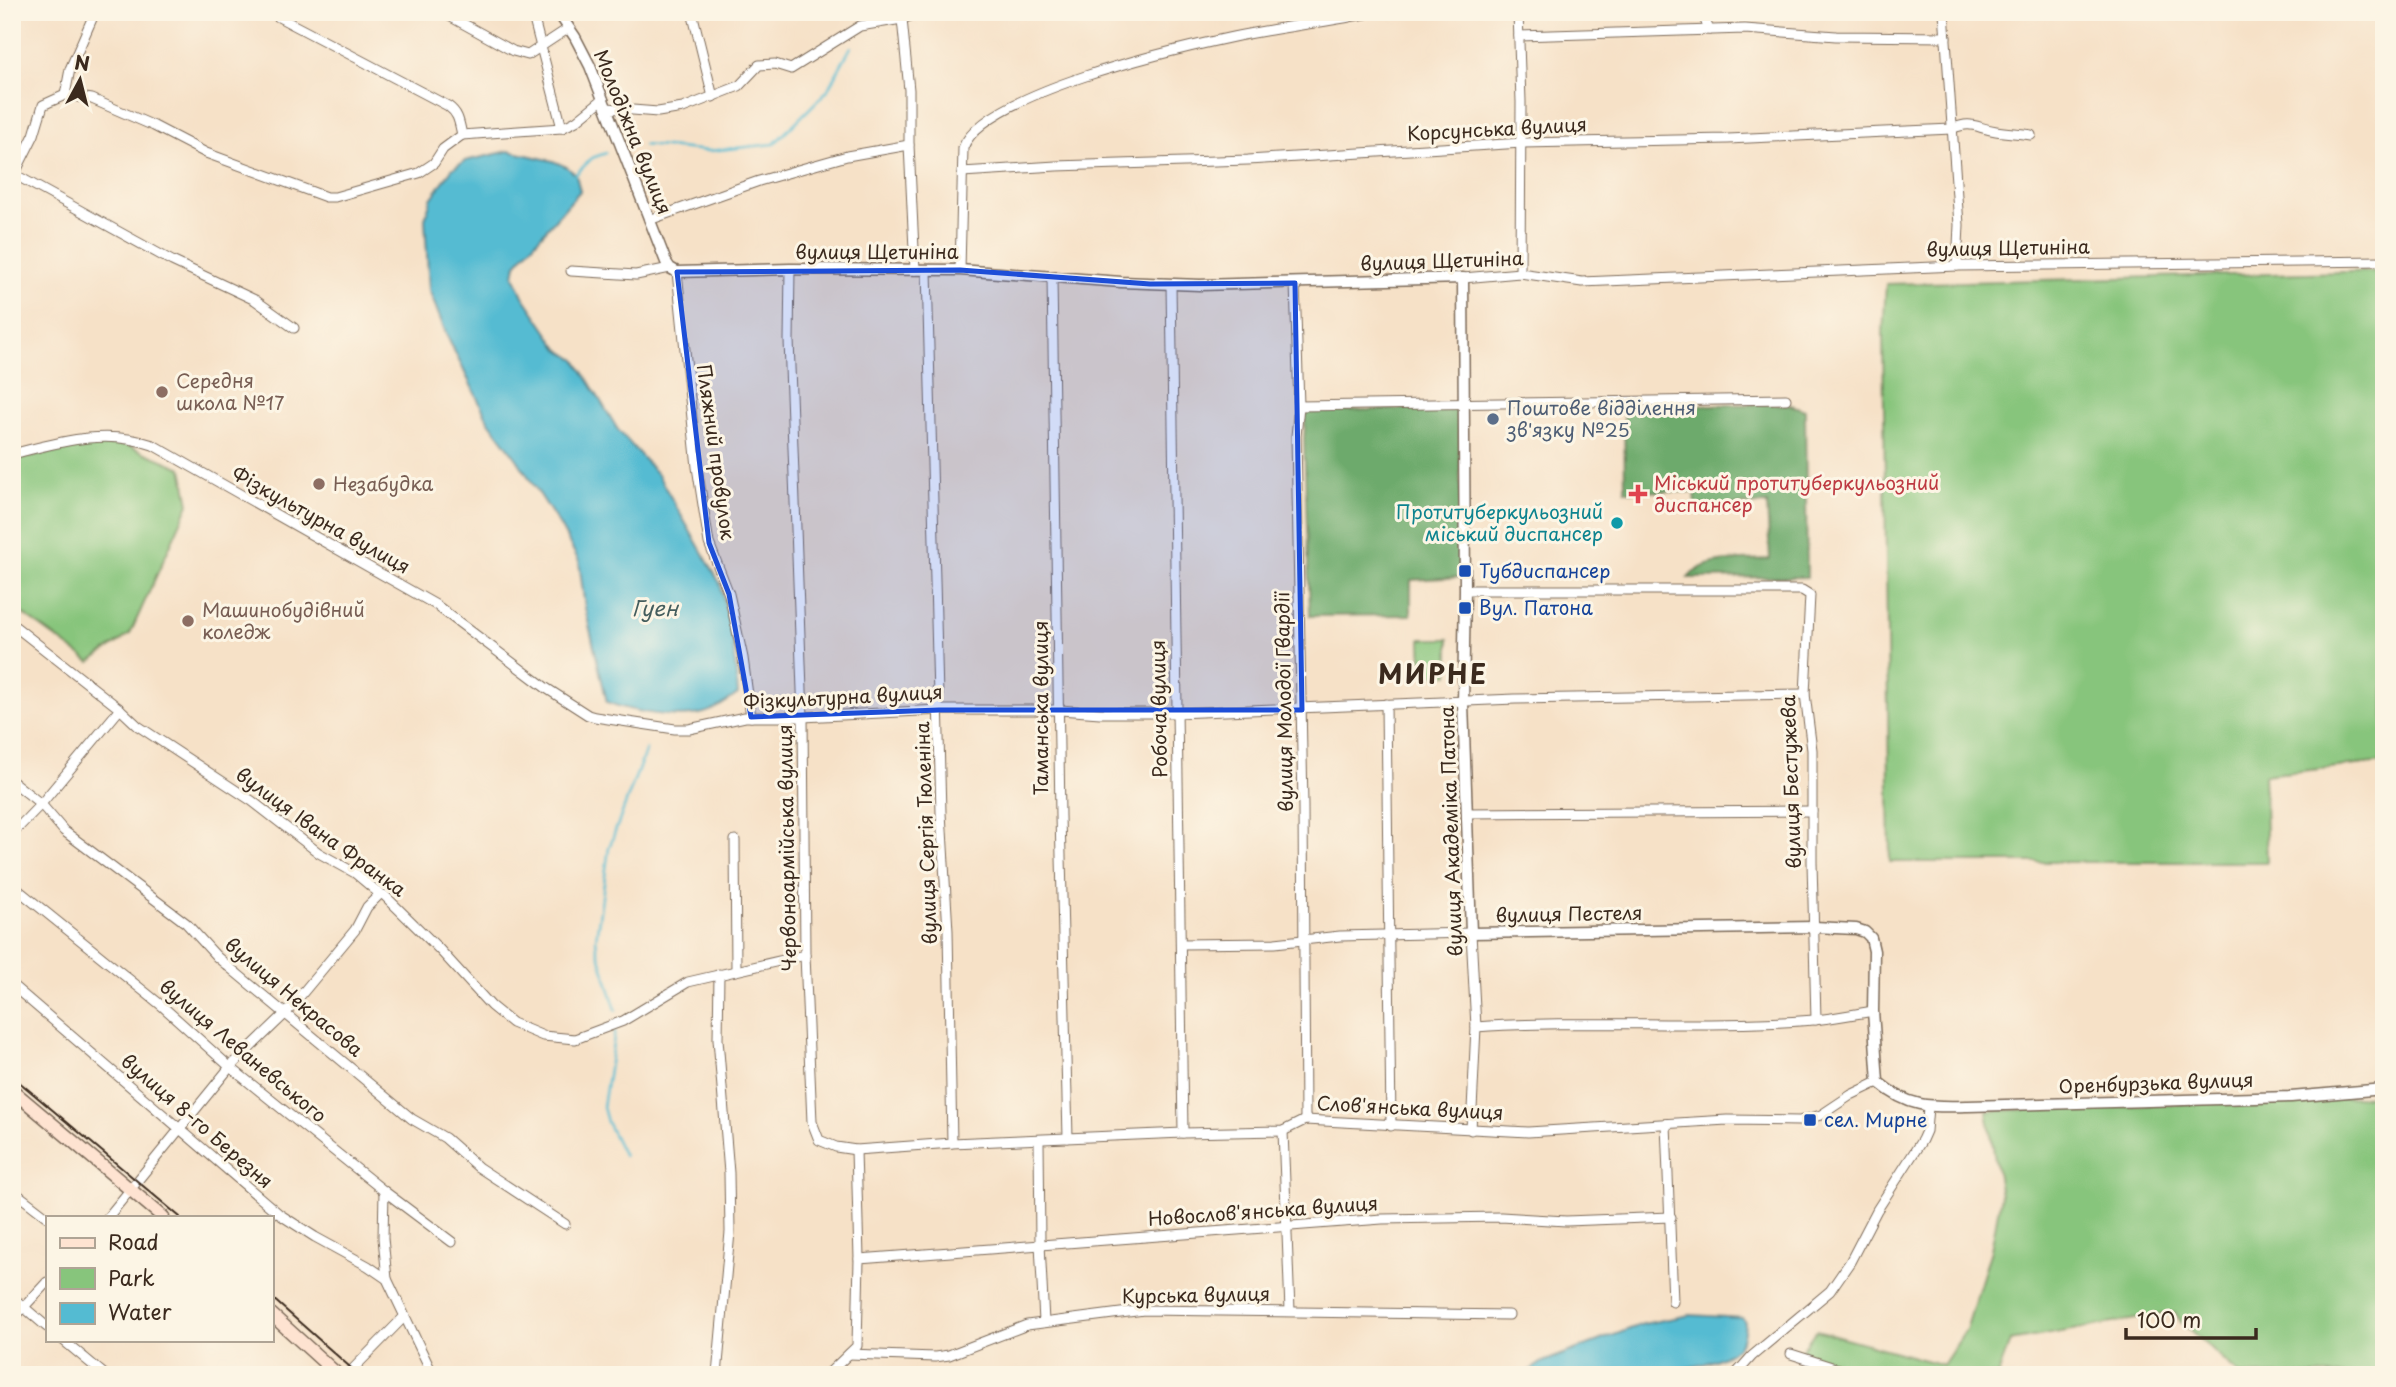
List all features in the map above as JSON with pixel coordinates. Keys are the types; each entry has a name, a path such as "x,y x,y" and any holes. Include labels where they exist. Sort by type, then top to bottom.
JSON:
{"main road":[{"path":"12,1090 162,1216"},
{"path":"273,1316 338,1375"}],"street":[{"path":"65,95 70,69 95,12"},
{"path":"269,12 448,106 456,112 462,135"},
{"path":"442,12 513,51 528,55 569,28"},
{"path":"532,12 562,128"},
{"name":"Молодіжна вулиця","path":"558,12 590,66 649,220 673,270"},
{"path":"692,12 713,97"},
{"path":"294,328 255,300 172,261 13,173 34,135 43,105 65,95 92,99 154,126 206,153 326,197 335,197 419,173 434,163 443,149 462,135 562,128 605,103 658,112 683,108 739,86 759,65 775,64 791,69 860,26 902,19 921,12"},
{"path":"960,270 963,148 967,137 975,128 1008,109 1098,71 1234,36 1375,12"},
{"path":"1518,12 1522,143 1520,273"},
{"path":"1702,12 1709,30"},
{"path":"1944,12 1959,225 1956,266"},
{"path":"902,19 909,90 915,270"},
{"path":"1519,36 1745,29 1836,36 1946,37"},
{"name":"Корсунська вулиця","path":"962,172 1248,160 1522,143 1728,139 1952,129 1963,124 2031,135"},
{"path":"649,220 772,177 848,156 909,145"},
{"name":"вулиця Щетиніна","path":"673,270 960,270 1171,284 1463,278 1520,273 1582,282 1956,266 2384,261"},
{"name":"Червоноармійська вулиця","path":"790,269 789,340 803,717 805,955 814,1131"},
{"path":"571,271 636,275 673,270"},
{"name":"Пляжний провулок","path":"673,270 709,543 729,594 743,658 751,717"},
{"name":"вулиця Сергія Тюленіна","path":"927,270 952,1143"},
{"name":"Таманська вулиця","path":"1052,278 1068,1138"},
{"name":"вулиця Академіка Патона","path":"1463,278 1464,703 1476,1027 1471,1130"},
{"name":"вулиця Молодої Гвардії","path":"1295,283 1299,406 1296,436 1302,710 1305,1120"},
{"name":"Робоча вулиця","path":"1171,284 1183,1133"},
{"path":"1299,406 1786,400"},
{"name":"Фізкультурна вулиця","path":"12,454 85,437 117,436 134,438 153,445 436,605 546,688 588,715 675,729 703,727 751,717 939,710 1177,713 1302,710 1327,706 1515,699 1805,694"},
{"name":"вулиця Бестужева","path":"1465,590 1802,590 1810,595 1805,694 1812,750 1816,1020"},
{"name":"вулиця Івана Франка","path":"12,624 138,726 252,801 319,853 355,873 384,895 439,949 491,1006 512,1023 544,1037 575,1040 623,1021 688,982 805,955"},
{"path":"1386,704 1391,1126"},
{"path":"12,834 41,804 120,709"},
{"name":"вулиця Некрасова","path":"12,781 41,804 64,831 186,923 217,957 412,1119 445,1138 478,1167 565,1224"},
{"path":"1467,813 1812,811"},
{"path":"734,840 736,970"},
{"name":"вулиця Леваневського","path":"12,886 161,1005 230,1067 452,1242"},
{"path":"109,1216 230,1067 286,1013 355,930 367,907 380,894"},
{"name":"вулиця Пестеля","path":"1181,944 1275,943 1387,934 1814,927 1856,929 1871,938 1874,951 1873,1011"},
{"path":"717,1375 730,1232 729,1173 718,1040 719,974"},
{"name":"вулиця 8-го Березня","path":"12,985 279,1214 387,1279"},
{"path":"1476,1027 1816,1020 1873,1011 1878,1082 1899,1098 1928,1107 1926,1131 1869,1222 1840,1279 1820,1302 1752,1356 1735,1375"},
{"name":"Слов'янська вулиця","path":"814,1131 819,1140 826,1144 856,1150 952,1143 1283,1131 1305,1120 1528,1132 1727,1120 1810,1119 1878,1082"},
{"name":"Оренбурзька вулиця","path":"1928,1107 2291,1097 2384,1089"},
{"path":"1667,1124 1673,1302"},
{"path":"1283,1131 1290,1311"},
{"path":"1040,1140 1040,1244 1044,1322"},
{"path":"827,1375 857,1346 859,1259 856,1150"},
{"path":"12,1190 46,1216"},
{"path":"384,1191 383,1238 387,1279 433,1375"},
{"name":"Новослов'янська вулиця","path":"859,1259 1382,1219 1501,1217 1566,1222 1671,1217"},
{"path":"12,1320 46,1283"},
{"path":"12,1297 46,1326"},
{"name":"Курська вулиця","path":"849,1354 935,1357 1012,1330 1044,1322 1144,1310 1509,1315"},
{"path":"347,1375 404,1317"},
{"path":"65,1342 105,1375"},
{"path":"1791,1354 1857,1375"},
{"path":"12,1371 16,1375"}],"highlighted area":[{"path":"960,270 1150,284 1295,283 1302,710 939,710 751,717 729,594 709,543 677,272"}],"green space":[{"path":"2384,271 2384,762 2264,775 2267,862 1890,862 1883,333 1886,284"},
{"path":"1788,404 1805,410 1807,577 1688,578 1704,566 1715,563 1770,559 1767,504 1696,506 1695,492 1625,491 1624,406"},
{"path":"1460,407 1461,577 1411,580 1411,615 1310,616 1304,439 1306,412"},
{"path":"89,444 126,445 182,468 189,504 130,634 90,662 12,606 12,460"},
{"path":"1421,639 1449,639 1449,675 1422,675"},
{"path":"2384,1096 2384,1375 2240,1375 2181,1322 2175,1312 2010,1341 1998,1375 1875,1375 1800,1352 1816,1330 1943,1365 1966,1330 1991,1250 2001,1195 1987,1111"}],"water":[{"name":"Гуен","path":"509,151 553,161 567,167 576,175 580,191 516,264 514,276 523,296 559,349 576,360 618,430 658,475 720,583 733,643 738,694 709,712 669,715 642,712 607,702 585,608 579,561 517,459 488,420 448,338 429,290 425,219 431,199 452,169 465,161"},
{"path":"1690,1315 1742,1318 1745,1322 1741,1342 1719,1358 1666,1371 1603,1375 1523,1375 1543,1362 1643,1324"}],"waterway":[{"path":"643,145 709,151 774,144 827,91 851,47"},
{"path":"573,177 592,158 606,153"},
{"path":"616,1010 596,939 609,848 646,749"},
{"path":"615,1031 603,1107 607,1122 624,1156"}],"tram line":[{"path":"12,1076 179,1216"},
{"path":"273,1299 359,1375"}],"place":[{"name":"Середня школа №17","path":"162,392"},
{"name":"Поштове відділення зв'язку №25","path":"1493,419"},
{"name":"Незабудка","path":"319,484"},
{"name":"Міський протитуберкульозний диспансер","path":"1638,494"},
{"name":"Протитуберкульозний міський диспансер","path":"1617,523"},
{"name":"Тубдиспансер","path":"1465,571"},
{"name":"Вул. Патона","path":"1465,608"},
{"name":"Машинобудівний коледж","path":"188,621"},
{"name":"сел. Мирне","path":"1810,1120"}],"district":[{"name":"МИРНЕ","path":"1433,675"}]}
